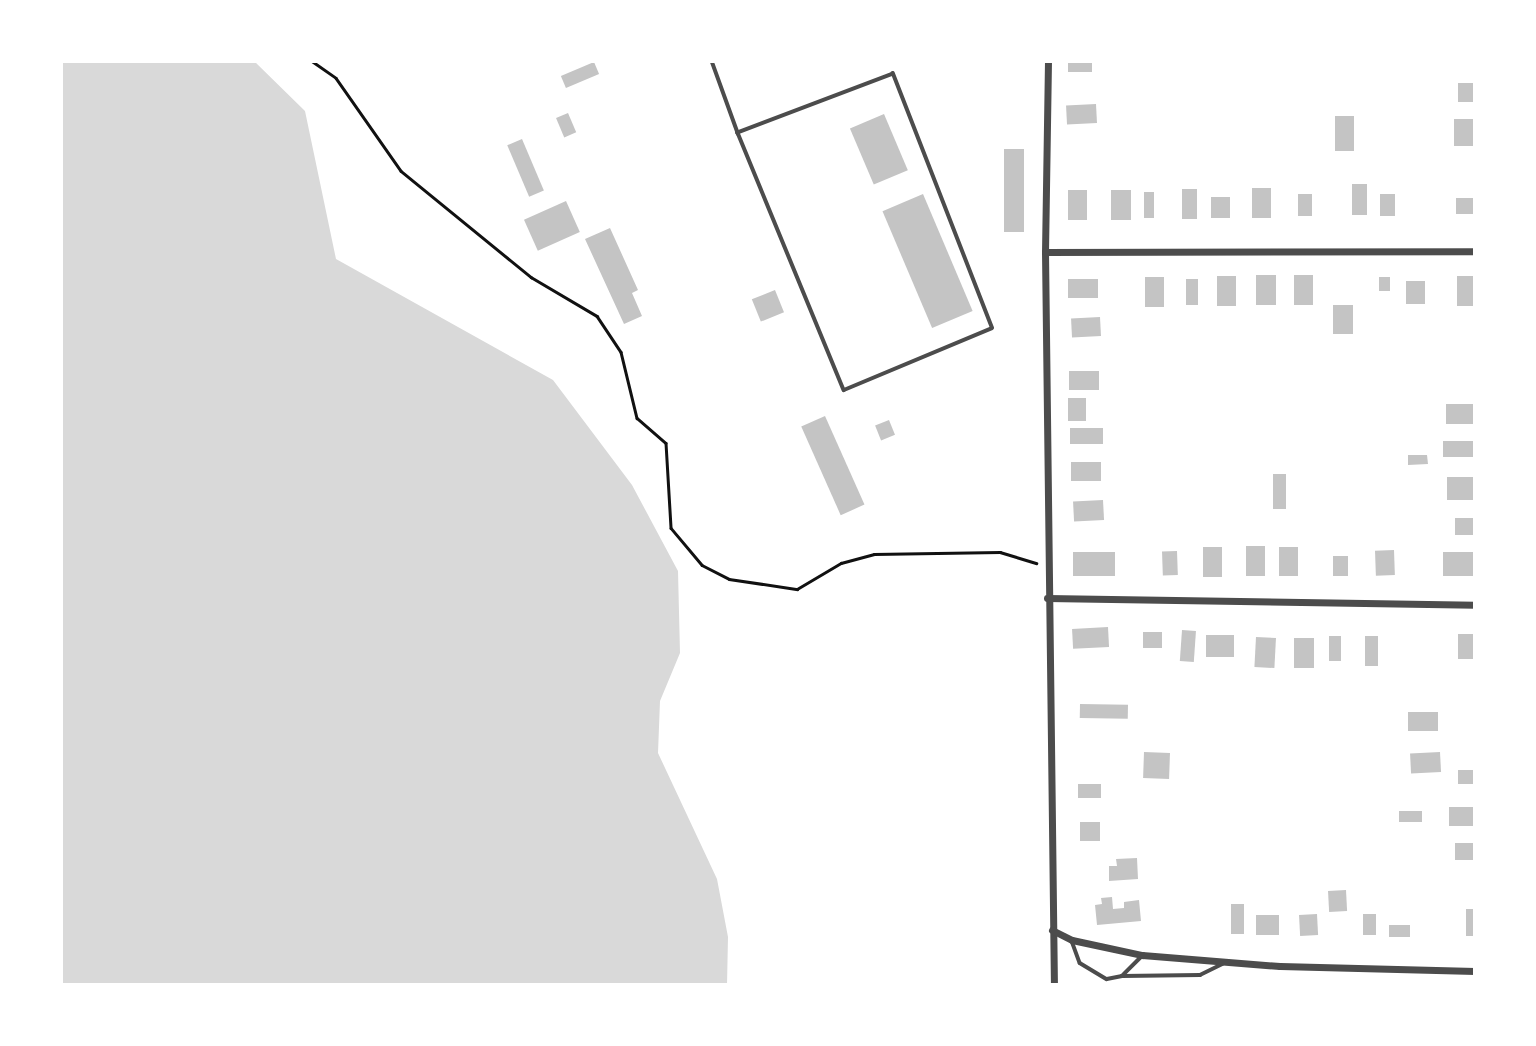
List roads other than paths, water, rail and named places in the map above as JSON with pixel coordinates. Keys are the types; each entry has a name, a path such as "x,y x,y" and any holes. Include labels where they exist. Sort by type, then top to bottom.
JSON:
{"street":[{"path":"1048,61 1045,252 1054,985"},
{"path":"1045,252 1475,251"},
{"path":"1048,598 1475,605"},
{"path":"1052,929 1072,940 1142,955 1228,962 1475,971"}],"lane":[{"path":"712,61 738,133 844,390 992,328 893,74 738,133"},
{"path":"1072,940 1080,963 1093,974 1107,979 1122,976 1200,975 1228,962"},
{"path":"1122,976 1142,955"}]}
